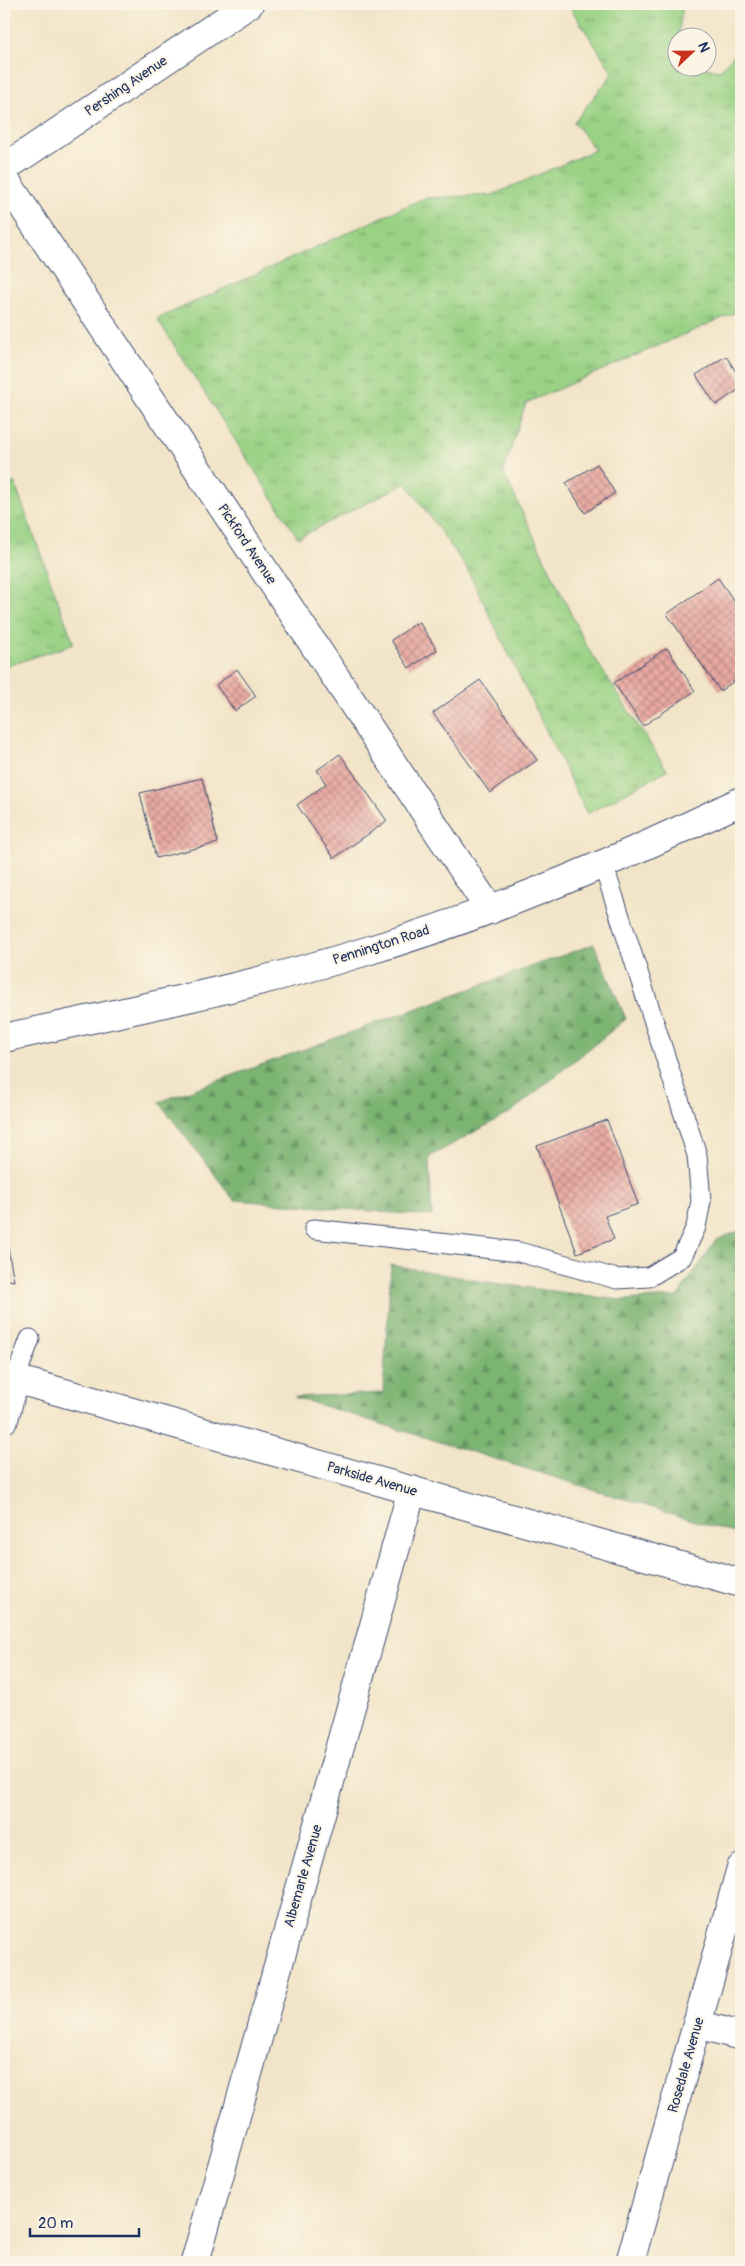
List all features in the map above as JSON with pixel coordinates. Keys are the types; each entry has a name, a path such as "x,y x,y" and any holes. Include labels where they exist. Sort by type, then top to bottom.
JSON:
{"street":[{"name":"Pershing Avenue","path":"4,168 249,4"},
{"name":"Pickford Avenue","path":"4,178 490,910"},
{"name":"Pennington Road","path":"4,1038 235,988 358,954 490,910 637,851 741,801"},
{"path":"4,1419 9,1377"},
{"name":"Parkside Avenue","path":"9,1377 741,1583"},
{"name":"Albemarle Avenue","path":"195,2262 412,1490"},
{"name":"Rosedale Avenue","path":"630,2262 741,1868"},
{"path":"697,2024 741,2036"}],"lane":[{"path":"314,1229 519,1252 617,1279 649,1276 682,1257 696,1227 701,1201 697,1155 603,864"},
{"path":"9,1377 30,1339"}],"green space":[{"path":"568,4 683,4 680,28 668,28 668,78 718,78 718,70 720,70 741,47 741,310 526,403 503,472 586,645 667,770 587,814 466,567 406,483 298,538 157,319 424,198 492,195 595,150 574,122 613,73"},
{"path":"14,482 74,644 4,667 4,488"},
{"path":"594,944 626,1019 511,1112 429,1157 432,1216 234,1200 159,1102"},
{"path":"741,1230 741,1535 294,1397 383,1393 391,1265 486,1282 620,1300 677,1297 716,1240"}],"building":[{"path":"726,356 741,380 741,388 716,405 696,375"},
{"path":"597,464 615,493 585,513 566,483"},
{"path":"718,578 741,611 741,676 720,691 667,614"},
{"path":"419,622 437,650 409,668 391,640"},
{"path":"667,648 695,691 643,726 614,683"},
{"path":"237,669 256,696 235,711 216,685"},
{"path":"480,680 537,760 490,793 433,713"},
{"path":"340,754 387,821 334,858 297,805 326,784 317,770"},
{"path":"202,778 218,843 156,858 140,793"},
{"path":"607,1120 638,1204 605,1216 614,1239 577,1253 537,1146"},
{"path":"5,1233 14,1281 4,1279"}]}
